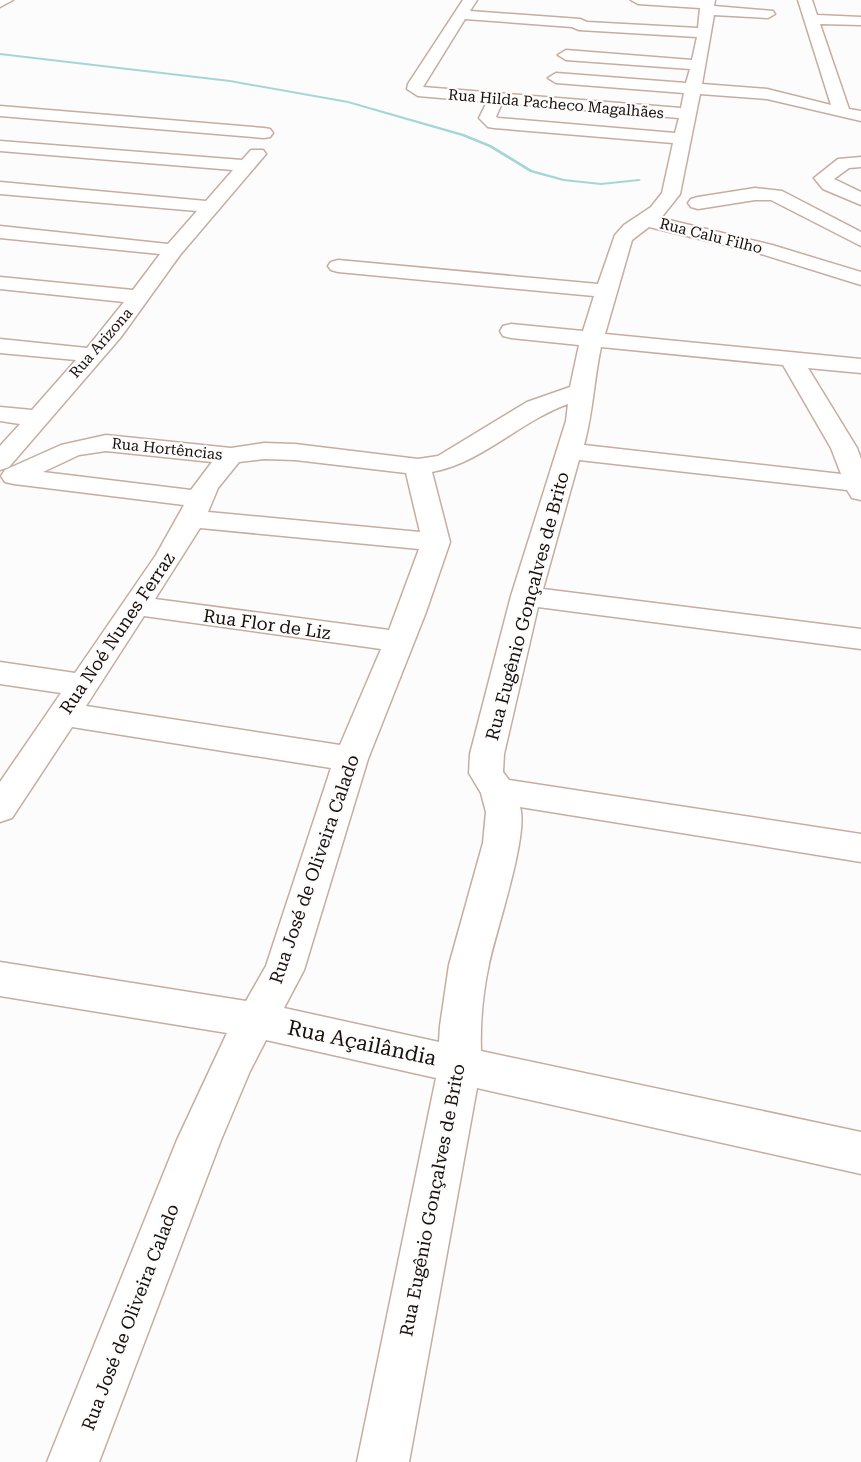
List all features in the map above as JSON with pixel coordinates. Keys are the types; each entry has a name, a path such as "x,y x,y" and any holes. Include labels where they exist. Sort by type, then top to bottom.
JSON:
{"street":[{"path":"0,3 6,0"},
{"path":"638,0 702,30"},
{"path":"805,0 842,113"},
{"path":"461,15 474,1"},
{"path":"545,103 587,8"},
{"path":"630,13 702,30"},
{"path":"566,55 702,30 768,14"},
{"path":"461,15 577,29 702,30"},
{"name":"Rua Hilda Pacheco Magalhães","path":"461,15 415,89 426,93 687,114"},
{"path":"811,19 861,21"},
{"path":"577,29 702,30"},
{"name":"Rua Calu Filho","path":"646,220 658,211 671,194 702,30"},
{"path":"556,78 767,94 861,116"},
{"path":"833,84 852,84"},
{"path":"496,99 487,118 494,123 683,139"},
{"name":"Rua Arizona","path":"0,111 268,133 248,166 173,251 113,332 38,418 5,471"},
{"path":"0,146 248,166"},
{"path":"861,162 844,163 830,172 823,180 861,199"},
{"path":"0,188 211,207"},
{"path":"698,203 755,194 775,195 785,198 861,240"},
{"name":"Rua Calu Filho","path":"646,220 765,249 861,279"},
{"name":"Rua Eugênio Gonçalves de Brito","path":"383,1462 460,1064 460,1026 469,965 501,843 504,812 498,791 486,773 487,754 526,596 578,421 581,391 592,339 622,239 631,229 646,220"},
{"path":"0,232 136,245 173,251"},
{"path":"338,266 607,291"},
{"path":"0,284 141,297"},
{"path":"511,331 861,366"},
{"path":"0,346 91,355"},
{"path":"570,451 860,486 844,448 791,359"},
{"path":"5,471 195,509 436,542 425,467 446,462 537,407 581,391"},
{"path":"0,414 38,418"},
{"name":"Rua Hortências","path":"5,471 88,444 146,445 231,456 264,451 295,452 425,467"},
{"name":"Rua Noé Nunes Ferraz","path":"0,809 137,606 195,509 231,456"},
{"name":"Rua José de Oliveira Calado","path":"73,1462 198,1140 233,1062 284,970 351,759 436,542"},
{"path":"526,596 861,639"},
{"name":"Rua Flor de Liz","path":"137,606 398,641"},
{"path":"0,673 83,685"},
{"path":"62,714 351,759"},
{"path":"498,791 861,848"},
{"name":"Rua Açailândia","path":"0,979 255,1020 861,1153"}],"waterway":[{"path":"0,54 230,81 348,102 463,135 490,146 531,171 564,180 601,184 639,180"}]}
